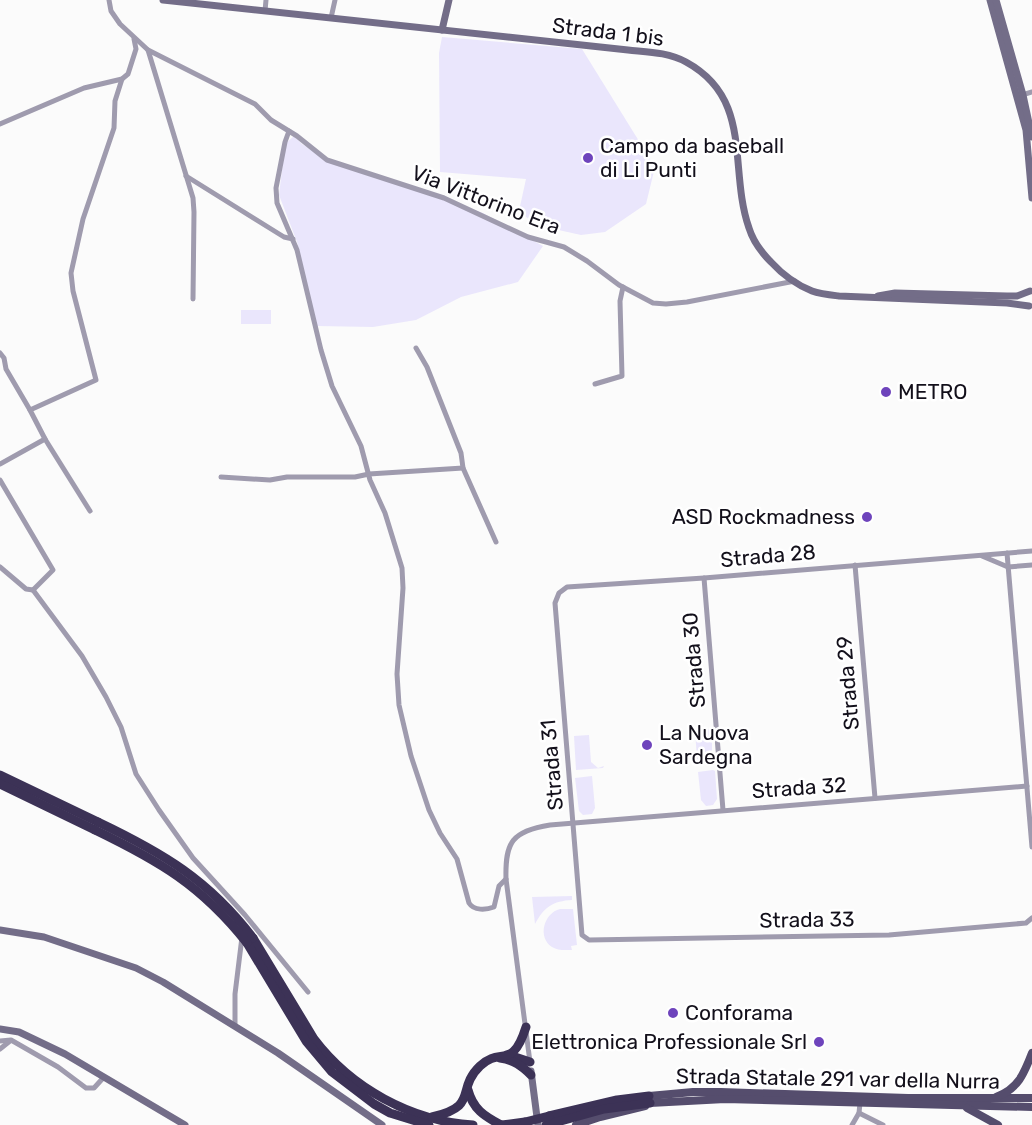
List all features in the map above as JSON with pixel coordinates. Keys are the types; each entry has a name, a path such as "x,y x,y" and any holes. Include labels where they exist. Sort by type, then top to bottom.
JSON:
{"highway":[{"path":"0,775 97,826 167,867 190,884 250,940 314,1039 345,1074 383,1098 429,1121"},
{"path":"0,784 97,826"},
{"path":"250,940 314,1052 332,1072 374,1104 408,1125"},
{"path":"429,1121 457,1108 464,1100 472,1075 481,1065 509,1055 518,1048 526,1027"},
{"path":"509,1055 530,1062"},
{"path":"498,1058 522,1065 531,1075"},
{"path":"468,1090 476,1109 501,1125"},
{"name":"Strada Statale 291 var della Nurra","path":"501,1125 525,1122 543,1123 607,1102 652,1100"},
{"path":"390,1113 429,1121 473,1125"}],"main road":[{"path":"986,1099 1009,1092 1018,1084 1032,1053"},
{"name":"Strada Statale 291 var della Nurra","path":"652,1100 693,1092 986,1099 1032,1098"},
{"name":"Strada Statale 291 var della Nurra","path":"652,1100 725,1099 1032,1107"},
{"path":"576,1125 652,1100"},
{"path":"964,1106 998,1125"}],"street":[{"name":"Via Vittorino Era","path":"109,0 111,11 134,39 148,50 255,104 271,120 327,160 444,198 528,237 564,247 623,287 653,303 666,304 729,295 795,281"},
{"name":"Strada 1 bis","path":"163,0 662,54 684,61 707,75 725,99 735,127 743,207 749,230 762,252 779,271 812,291 839,297 870,297 895,293 1017,296 1031,290"},
{"path":"265,11 266,0"},
{"path":"331,18 335,0"},
{"path":"442,30 449,0"},
{"path":"990,0 1032,137"},
{"path":"996,0 1020,95 1026,130 1032,198"},
{"path":"0,124 84,88 122,79 128,74 131,66 136,49 134,39"},
{"path":"148,50 186,176 194,212 193,299"},
{"path":"30,410 96,380 73,291 71,273 83,219 114,128 115,101 122,79"},
{"path":"1020,95 1032,92"},
{"path":"289,131 276,197 293,239 324,364 336,396 361,446 402,568 398,693 404,729 429,810 440,833 457,859 469,903 477,909 494,907 499,886 506,879"},
{"path":"186,176 284,237 293,239"},
{"path":"595,384 622,376 620,301 623,287"},
{"path":"1031,290 1027,300 1031,307"},
{"name":"Strada 1 bis","path":"870,297 888,300 1007,303 1031,307"},
{"path":"416,348 427,367 461,453 463,468 496,542"},
{"path":"0,354 45,439 90,511"},
{"path":"0,464 45,439"},
{"path":"221,477 270,480 287,477 355,477 369,474 463,468"},
{"path":"0,480 53,570 33,590"},
{"name":"Strada 28","path":"559,593 567,587 1032,552"},
{"path":"1007,553 1032,847"},
{"name":"Strada 28","path":"980,555 1008,567 1032,565"},
{"name":"Strada 29","path":"855,565 875,798"},
{"path":"0,567 26,589 33,590 82,656 121,727 129,754 142,783 193,858 245,915 308,992"},
{"name":"Strada 30","path":"704,578 723,810"},
{"name":"Strada 31","path":"559,593 555,603 582,935"},
{"name":"Strada 32","path":"506,879 506,856 511,842 519,834 533,827 1027,786"},
{"path":"506,879 531,1075 543,1123"},
{"path":"235,1026 236,985 245,915"},
{"name":"Strada 33","path":"582,935 589,940 851,937 1026,923 1032,918"},
{"path":"0,930 44,937 136,968 163,982 278,1053 382,1125"},
{"path":"0,1029 19,1032 64,1054 185,1125"},
{"path":"0,1041 11,1040 58,1067 86,1088 94,1088 104,1077"},
{"path":"0,1049 11,1040"},
{"path":"852,1125 859,1113 860,1103"},
{"path":"859,1113 883,1125"}],"shaded area":[{"path":"442,37 582,49 655,167 646,204 605,232 581,235 536,225 519,211 526,179 440,172 439,53"},
{"path":"294,136 302,144 330,161 483,213 543,246 518,282 461,297 416,320 373,327 317,326 297,242 279,195 285,144"},
{"path":"241,310 271,310 271,324 241,324"},
{"path":"712,729 712,759 697,759 695,730"},
{"path":"589,735 591,762 598,768 604,766 603,768 576,770 574,736"},
{"path":"715,771 717,799 713,805 706,806 701,800 698,772"},
{"path":"592,776 595,808 592,814 583,815 579,811 575,778"},
{"path":"572,896 572,900 550,906 535,924 532,897"},
{"path":"573,909 577,945 571,946 572,950 554,948 547,943 545,937 546,920 554,911"}],"place":[{"name":"Campo da baseball di Li Punti","path":"588,158"},
{"name":"METRO","path":"886,392"},
{"name":"ASD Rockmadness","path":"867,517"},
{"name":"La Nuova Sardegna","path":"647,745"},
{"name":"Conforama","path":"673,1013"},
{"name":"Elettronica Professionale Srl","path":"819,1042"}]}
